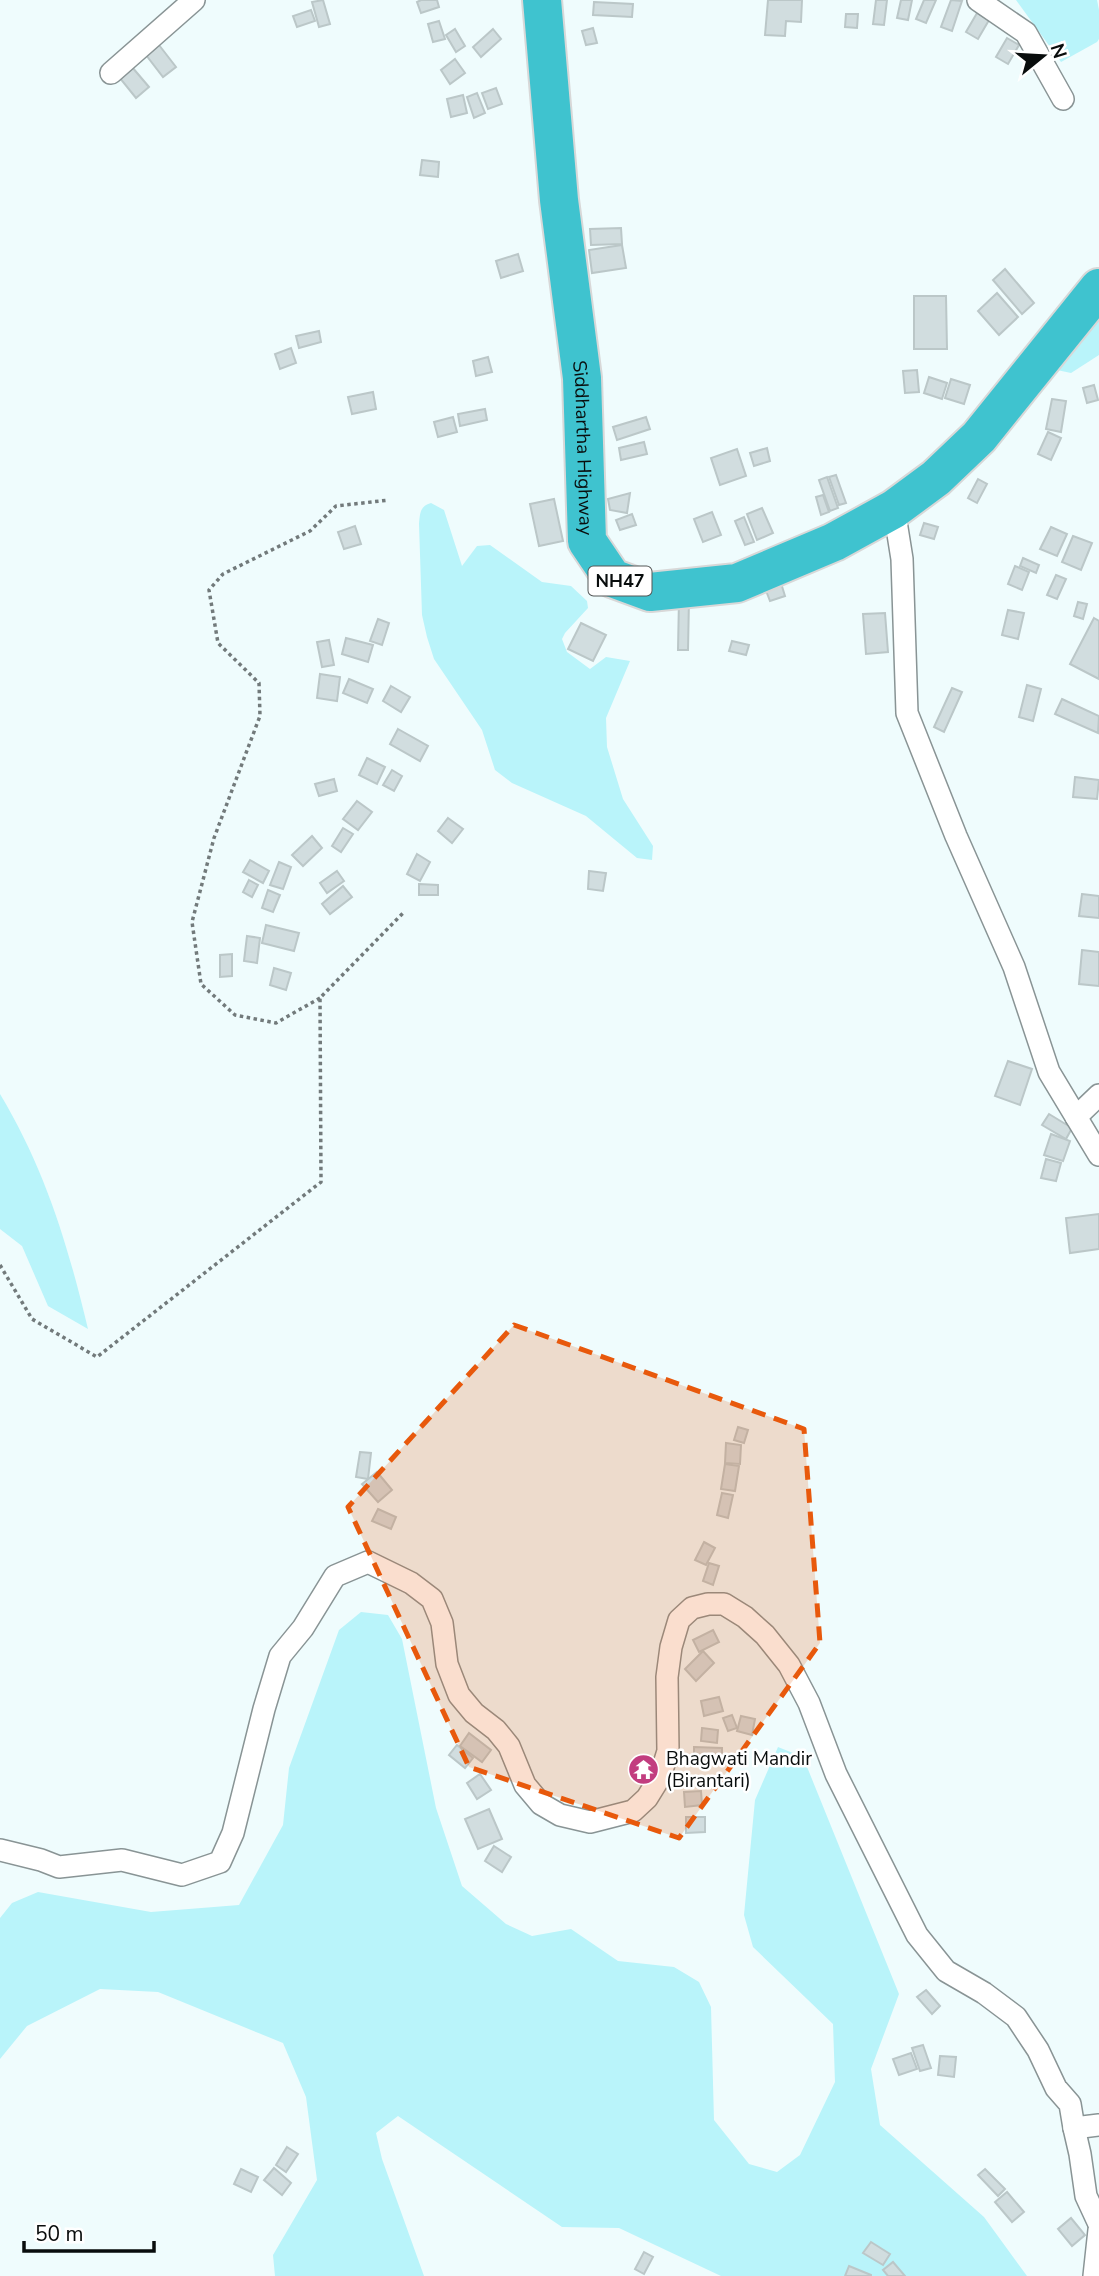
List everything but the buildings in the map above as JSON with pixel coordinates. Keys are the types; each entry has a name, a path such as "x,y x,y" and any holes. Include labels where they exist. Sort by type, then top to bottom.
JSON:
{"highway":[{"name":"Siddhartha Highway","path":"542,0 559,200 582,378 587,541 612,578 650,592 737,583 834,542 894,509 936,478 979,437 1099,288"}],"street":[{"path":"111,73 194,0"},
{"path":"978,0 1026,33 1063,99"},
{"path":"894,509 902,559 907,713 956,836 1014,967 1049,1072 1099,1155"},
{"path":"1076,1117 1099,1095"},
{"path":"0,1850 59,1867 122,1860 182,1875 220,1862 233,1833 280,1656 303,1628 335,1576 368,1562 411,1583 432,1599 442,1623 447,1664 459,1695 509,1746 525,1785 541,1804 560,1815 590,1822 633,1811 648,1798 660,1777 668,1751 667,1677 671,1647 680,1620 692,1608 724,1604 745,1617 765,1635 789,1665 808,1703 836,1774 917,1935 946,1971 984,1993 1017,2017 1038,2050 1056,2088 1070,2104 1086,2196 1099,2224"},
{"path":"1074,2127 1099,2125"},
{"path":"1094,2276 1099,2230"}],"path":[{"path":"389,500 336,506 310,531 223,574 209,590 218,643 260,683 260,716 215,838 192,922 201,984 235,1015 276,1023 320,998 405,911"},
{"path":"0,1265 32,1319 97,1357 321,1182 320,998"}],"highlighted area":[{"path":"514,1325 804,1429 820,1643 679,1838 469,1767 348,1507"}],"shaded area":[{"path":"1016,0 1097,0 1099,39 1061,62"},
{"path":"1099,303 1099,355 1071,373 1057,370 1047,361"},
{"path":"431,503 444,510 462,566 477,546 490,545 542,582 571,586 587,601 588,608 562,639 567,652 590,669 606,657 630,661 606,718 607,747 623,799 653,846 652,860 637,858 586,816 512,783 495,770 482,730 434,659 427,637 422,615 419,524 420,513"},
{"path":"0,1094 30,1151 53,1208 88,1329 48,1306 22,1246 0,1229"},
{"path":"361,1612 388,1615 402,1639 436,1808 462,1886 506,1924 532,1936 571,1929 618,1961 674,1967 699,1982 711,2007 714,2120 749,2164 777,2172 800,2155 835,2082 833,2024 753,1947 744,1915 755,1800 778,1747 803,1757 899,1994 871,2069 880,2125 984,2217 1027,2276 721,2276 619,2228 562,2227 398,2116 376,2133 382,2159 424,2276 275,2276 273,2255 317,2180 306,2097 283,2043 158,1992 100,1989 27,2026 0,2059 0,1918 12,1903 38,1892 151,1912 239,1905 283,1825 289,1768 339,1630"}],"place":[{"name":"Bhagwati Mandir (Birantari)","path":"643,1769"}]}
